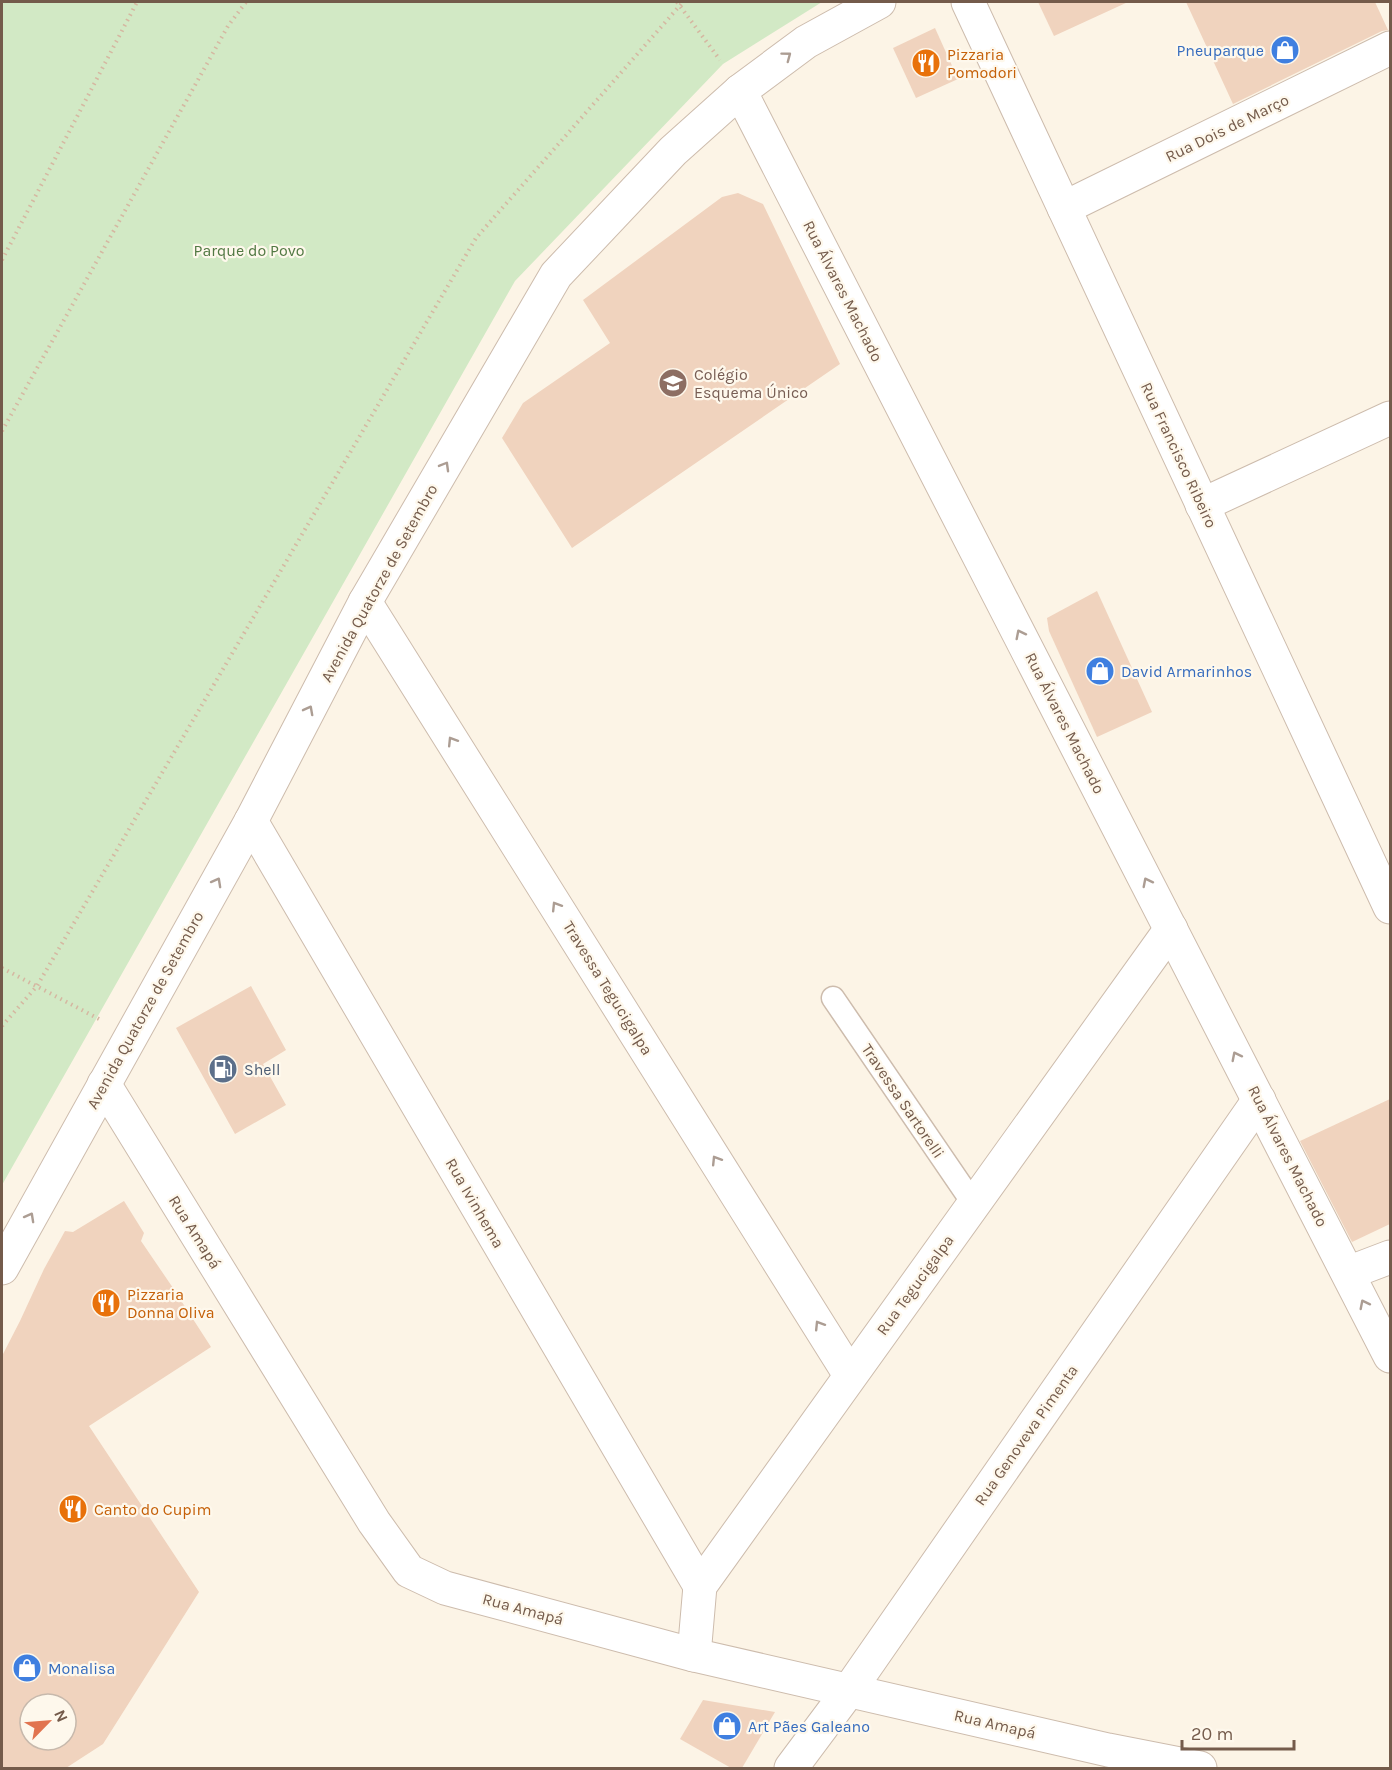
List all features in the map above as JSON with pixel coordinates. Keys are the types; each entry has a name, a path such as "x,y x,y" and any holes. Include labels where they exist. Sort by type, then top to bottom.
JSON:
{"street":[{"name":"Avenida Quatorze de Setembro","path":"2,1268 251,821 365,602 556,275 673,151 740,91 806,42 879,2"},
{"name":"Rua Francisco Ribeiro","path":"968,2 1390,908"},
{"name":"Rua Dois de Março","path":"1064,208 1390,48"},
{"name":"Rua Álvares Machado","path":"740,91 1390,1356"},
{"path":"1202,505 1390,418"},
{"name":"Travessa Tegucigalpa","path":"365,602 850,1375"},
{"name":"Rua Ivinhema","path":"251,821 700,1586"},
{"name":"Rua Tegucigalpa","path":"700,1586 1171,929"},
{"name":"Rua Amapá","path":"104,1084 374,1522 409,1571 445,1587 694,1655 850,1689 1104,1759 1200,1768"},
{"name":"Rua Genoveva Pimenta","path":"791,1768 850,1689 1259,1100"},
{"path":"1348,1273 1390,1257"},
{"path":"694,1655 700,1586"}],"lane":[{"name":"Travessa Sartorelli","path":"833,998 973,1203"}],"path":[{"path":"2,260 137,2"},
{"path":"2,431 228,27 246,2"},
{"path":"2,1026 37,986 476,238 680,2 740,91"},
{"path":"2,968 131,1035"}],"green space":[{"name":"Parque do Povo","path":"2,2 822,2 723,64 515,281 2,1185"}],"building":[{"path":"1038,2 1128,2 1054,36"},
{"name":"Pneuparque","path":"1186,2 1375,2 1388,30 1233,104"},
{"name":"Pizzaria Pomodori","path":"935,28 958,79 916,98 893,48"},
{"name":"Colégio Esquema Único","path":"738,193 763,204 840,364 572,548 502,438 523,403 610,343 583,300 722,197"},
{"name":"David Armarinhos","path":"1097,591 1152,712 1097,737 1049,631 1047,618"},
{"path":"251,986 286,1050 263,1064 286,1105 235,1134 176,1028"},
{"path":"1390,1099 1390,1224 1352,1242 1300,1141"},
{"path":"124,1201 144,1233 141,1241 211,1347 89,1426 199,1592 103,1744 66,1768 2,1768 2,1356 65,1231 73,1232"},
{"name":"Art Pães Galeano","path":"703,1700 775,1712 742,1768 731,1768 680,1739"}],"place":[{"name":"Pneuparque","path":"1285,50"},
{"name":"Pizzaria Pomodori","path":"926,63"},
{"name":"Colégio Esquema Único","path":"673,383"},
{"name":"David Armarinhos","path":"1100,671"},
{"name":"Shell","path":"223,1069"},
{"name":"Pizzaria Donna Oliva","path":"106,1303"},
{"name":"Canto do Cupim","path":"73,1509"},
{"name":"Monalisa","path":"27,1668"},
{"name":"Art Pães Galeano","path":"727,1726"}]}
